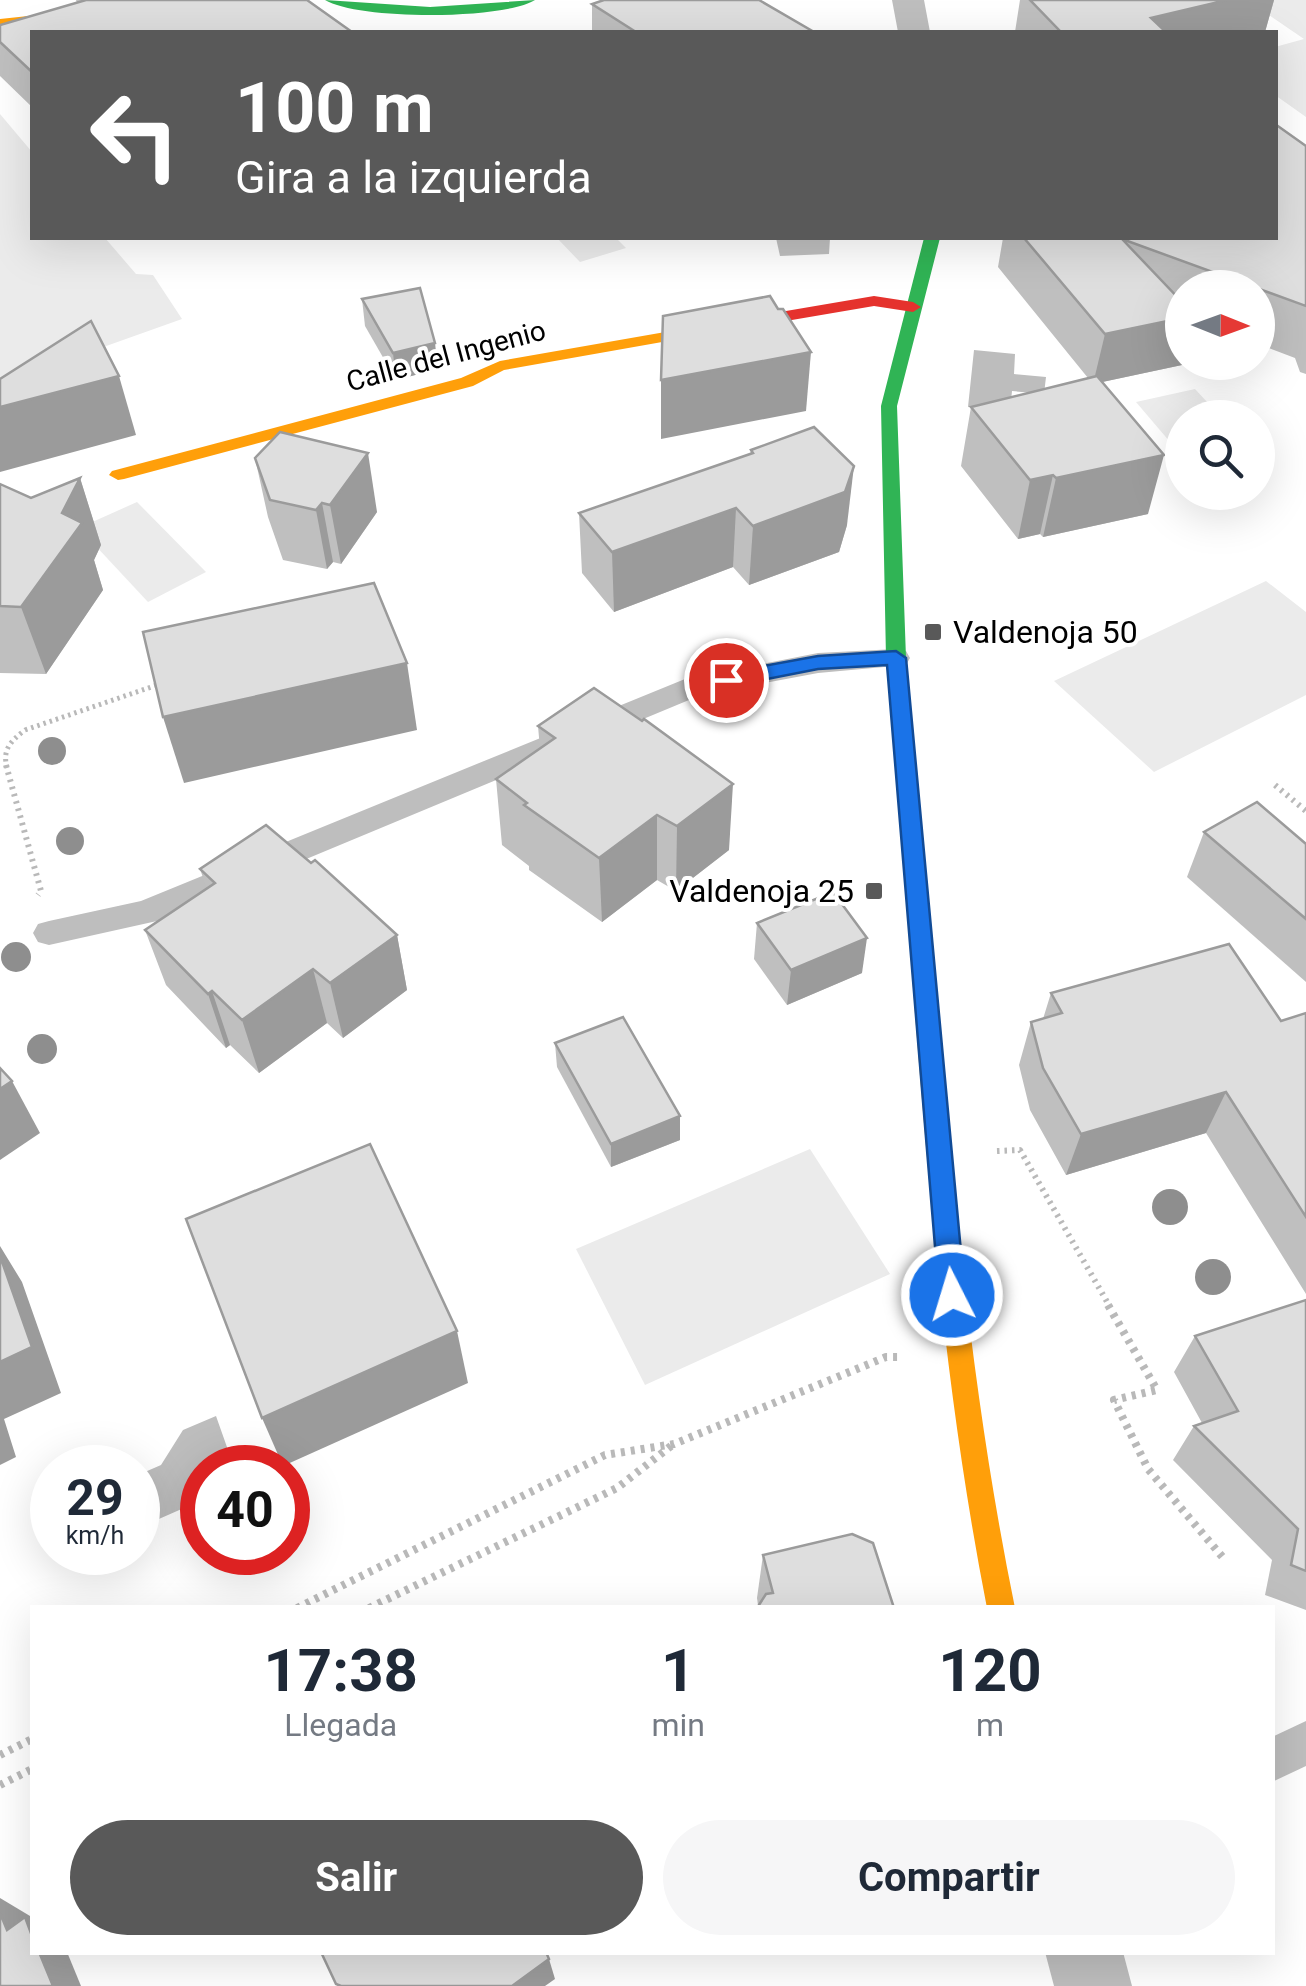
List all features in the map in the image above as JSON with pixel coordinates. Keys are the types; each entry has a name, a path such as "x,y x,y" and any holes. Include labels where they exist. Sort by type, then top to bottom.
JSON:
{"street":[{"path":"0,24 47,18 123,0"},
{"path":"331,0 409,16 529,0"},
{"path":"908,0 914,30"},
{"path":"931,240 889,406 896,658 960,1356 983,1527 1000,1605"},
{"name":"Calle del Ingenio","path":"118,476 468,382 500,366 874,301 913,307"},
{"path":"1085,1955 1093,1986"}],"lane":[{"path":"49,933 146,912 694,686 818,663 896,658"},
{"path":"1275,1760 1306,1744"}],"path":[{"path":"33,902 41,891 4,757 10,742 25,730 173,680"},
{"path":"1274,785 1306,811"},
{"path":"939,1153 1020,1150 1157,1390 1114,1400 1148,1469 1224,1560"},
{"path":"303,1605 605,1455 674,1444 886,1357 960,1356"},
{"path":"375,1605 617,1488 674,1444"},
{"path":"0,1755 30,1740"},
{"path":"0,1784 30,1770"}],"shaded area":[{"path":"1247,0 1306,0 1306,117 1278,97 1278,46 1304,39"},
{"path":"0,114 30,150 30,240 107,240 136,274 153,275 182,319 95,350 0,412"},
{"path":"559,240 618,240 626,248 580,262"},
{"path":"974,350 1015,354 1014,374 1046,377 1044,394 1012,391 1010,411 968,407"},
{"path":"1195,389 1205,400 1165,400 1165,436 1136,402"},
{"path":"137,502 206,572 148,602 79,528"},
{"path":"1266,581 1306,612 1306,695 1154,772 1054,681"},
{"path":"810,1149 890,1274 645,1385 576,1249"},
{"path":"216,1416 226,1445 180,1445 180,1510 160,1519 160,1465 183,1430"}],"building":[{"path":"86,0 307,0 349,30 30,30 30,70 0,42 0,25"},
{"path":"604,0 759,0 811,30 633,30 592,4"},
{"path":"1030,0 1227,0 1151,18 1164,30 1059,30"},
{"path":"1278,126 1306,146 1306,306 1275,295 1275,270 1207,270 1125,240 1278,240"},
{"path":"1026,240 1123,240 1165,284 1165,322 1105,334"},
{"path":"420,288 435,343 393,353 362,299"},
{"path":"770,296 811,352 661,380 663,316"},
{"path":"91,321 119,376 0,407 0,379"},
{"path":"1097,376 1164,455 1030,480 971,407"},
{"path":"814,427 854,466 845,492 753,526 736,508 612,552 579,513 753,453 751,450"},
{"path":"280,432 368,453 330,505 322,503 316,510 270,500 255,458"},
{"path":"80,478 62,513 82,523 21,607 0,606 0,484 31,498"},
{"path":"374,583 407,663 163,717 143,632"},
{"path":"594,688 733,784 677,826 657,815 599,858 524,805 527,803 496,779 555,738 538,726"},
{"path":"1257,802 1306,844 1306,919 1204,832"},
{"path":"266,825 311,863 315,860 397,935 330,983 313,969 242,1020 212,991 208,994 145,930 215,883 200,869"},
{"path":"833,892 867,938 791,970 757,923"},
{"path":"1229,944 1281,1021 1306,1013 1306,1217 1226,1092 1081,1134 1043,1068 1031,1022 1062,1013 1051,993"},
{"path":"623,1017 680,1116 611,1144 555,1043"},
{"path":"0,1068 12,1081 0,1089"},
{"path":"370,1144 457,1331 262,1418 186,1219"},
{"path":"0,1256 32,1347 0,1362"},
{"path":"1306,1300 1306,1571 1291,1565 1298,1529 1194,1426 1238,1411 1195,1336"},
{"path":"852,1534 873,1543 893,1605 759,1605 766,1594 773,1593 763,1555"},
{"path":"0,1913 7,1930 25,1917 30,1931 30,1955 40,1955 53,1986 0,1986"},
{"path":"322,1955 547,1955 549,1959 512,1986 336,1984"}],"traffic: fast":[{"path":"331,0 405,11 529,0"},
{"path":"916,885 896,658 889,406 931,240"}],"traffic: slow":[{"path":"0,23 47,18 123,0"},
{"path":"118,475 467,382 500,366 786,316"},
{"path":"916,885 956,1339 1000,1605"}],"traffic: jam":[{"path":"786,316 874,301 913,307"}],"place":[{"name":"Valdenoja 50","path":"933,632"},
{"name":"Valdenoja 25","path":"874,891"}],"route":[{"path":"726,680 818,663 896,658 952,1295"}]}
